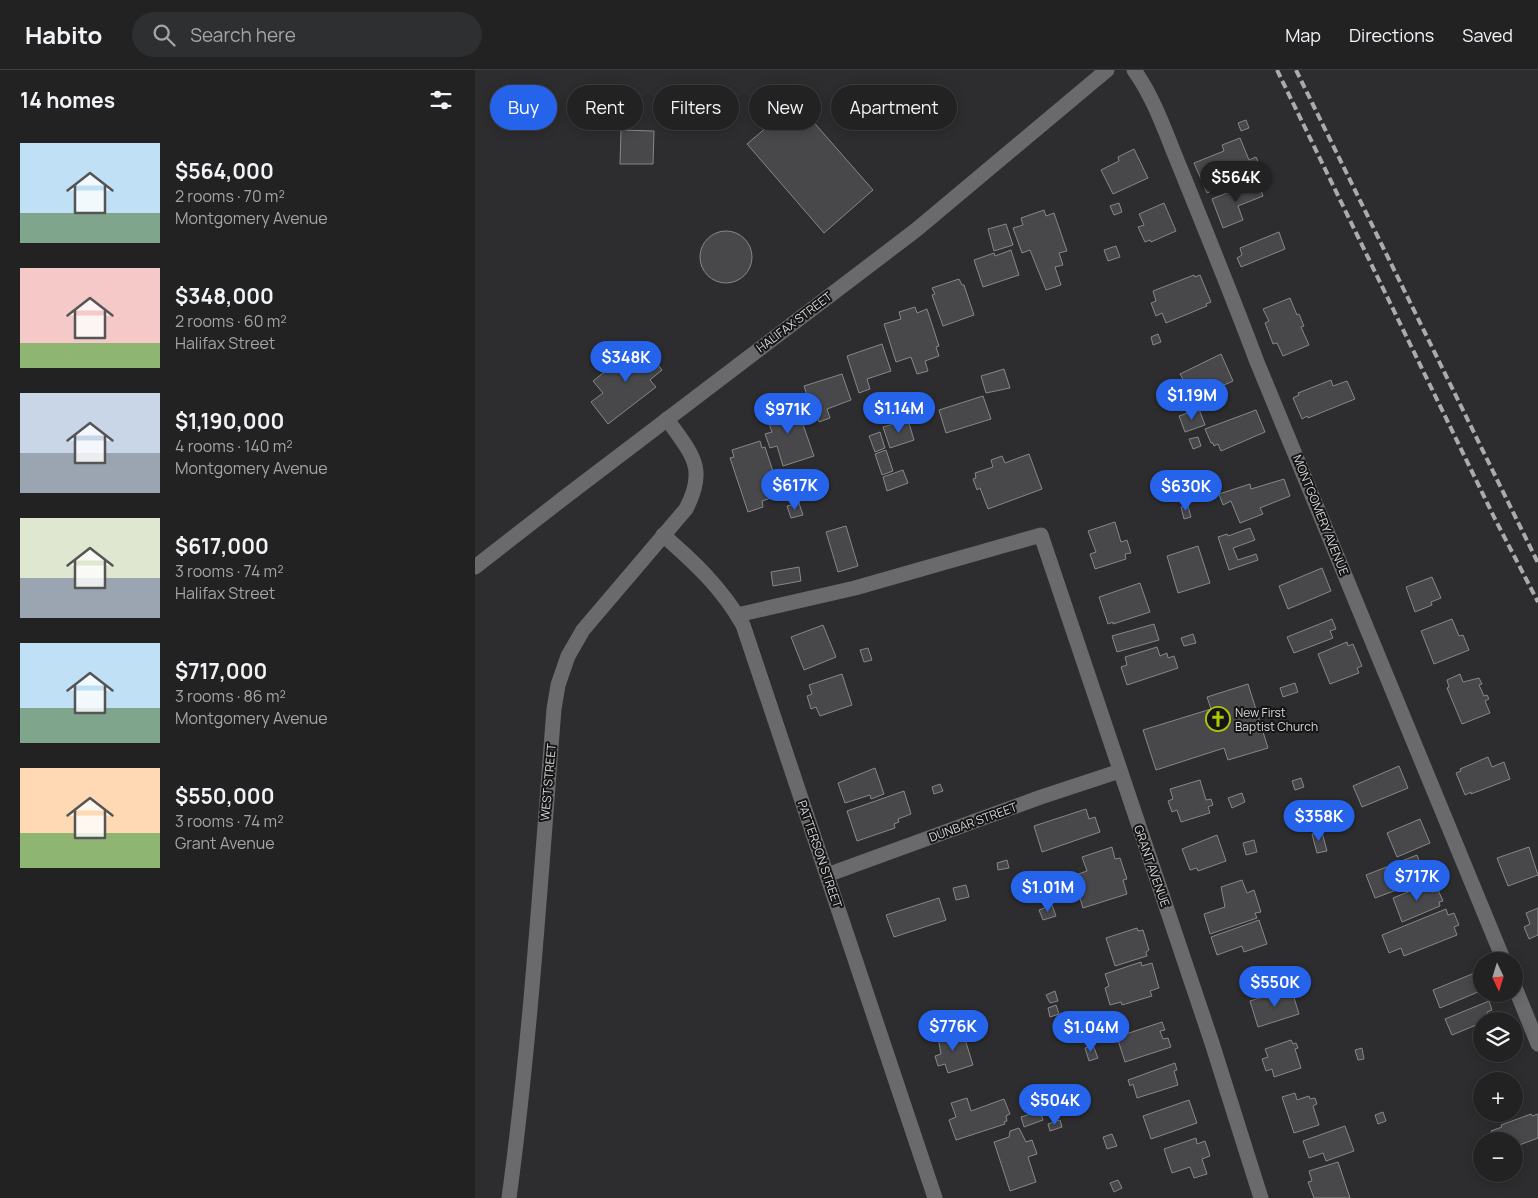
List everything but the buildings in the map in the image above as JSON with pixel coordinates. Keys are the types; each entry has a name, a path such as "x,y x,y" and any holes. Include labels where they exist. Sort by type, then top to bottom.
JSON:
{"street":[{"name":"HALIFAX STREET","path":"475,567 916,230 1107,70"},
{"name":"MONTGOMERY AVENUE","path":"1134,70 1142,81 1169,140 1225,276 1257,362 1500,952"},
{"name":"WEST STREET","path":"509,1198 527,1041 554,709 558,685 568,656 583,630 685,509 694,494 697,476 694,459 667,419"},
{"name":"PATTERSON STREET","path":"663,535 699,566 721,591 743,625 935,1198"},
{"name":"GRANT AVENUE","path":"737,615 855,588 1041,536 1261,1198"},
{"name":"DUNBAR STREET","path":"827,875 1041,797 1120,771"},
{"path":"1521,1002 1538,1044"}],"railway":[{"path":"1277,70 1495,519 1538,602"},
{"path":"1296,70 1538,563"}],"place":[{"name":"New First Baptist Church","path":"1218,719"}]}
